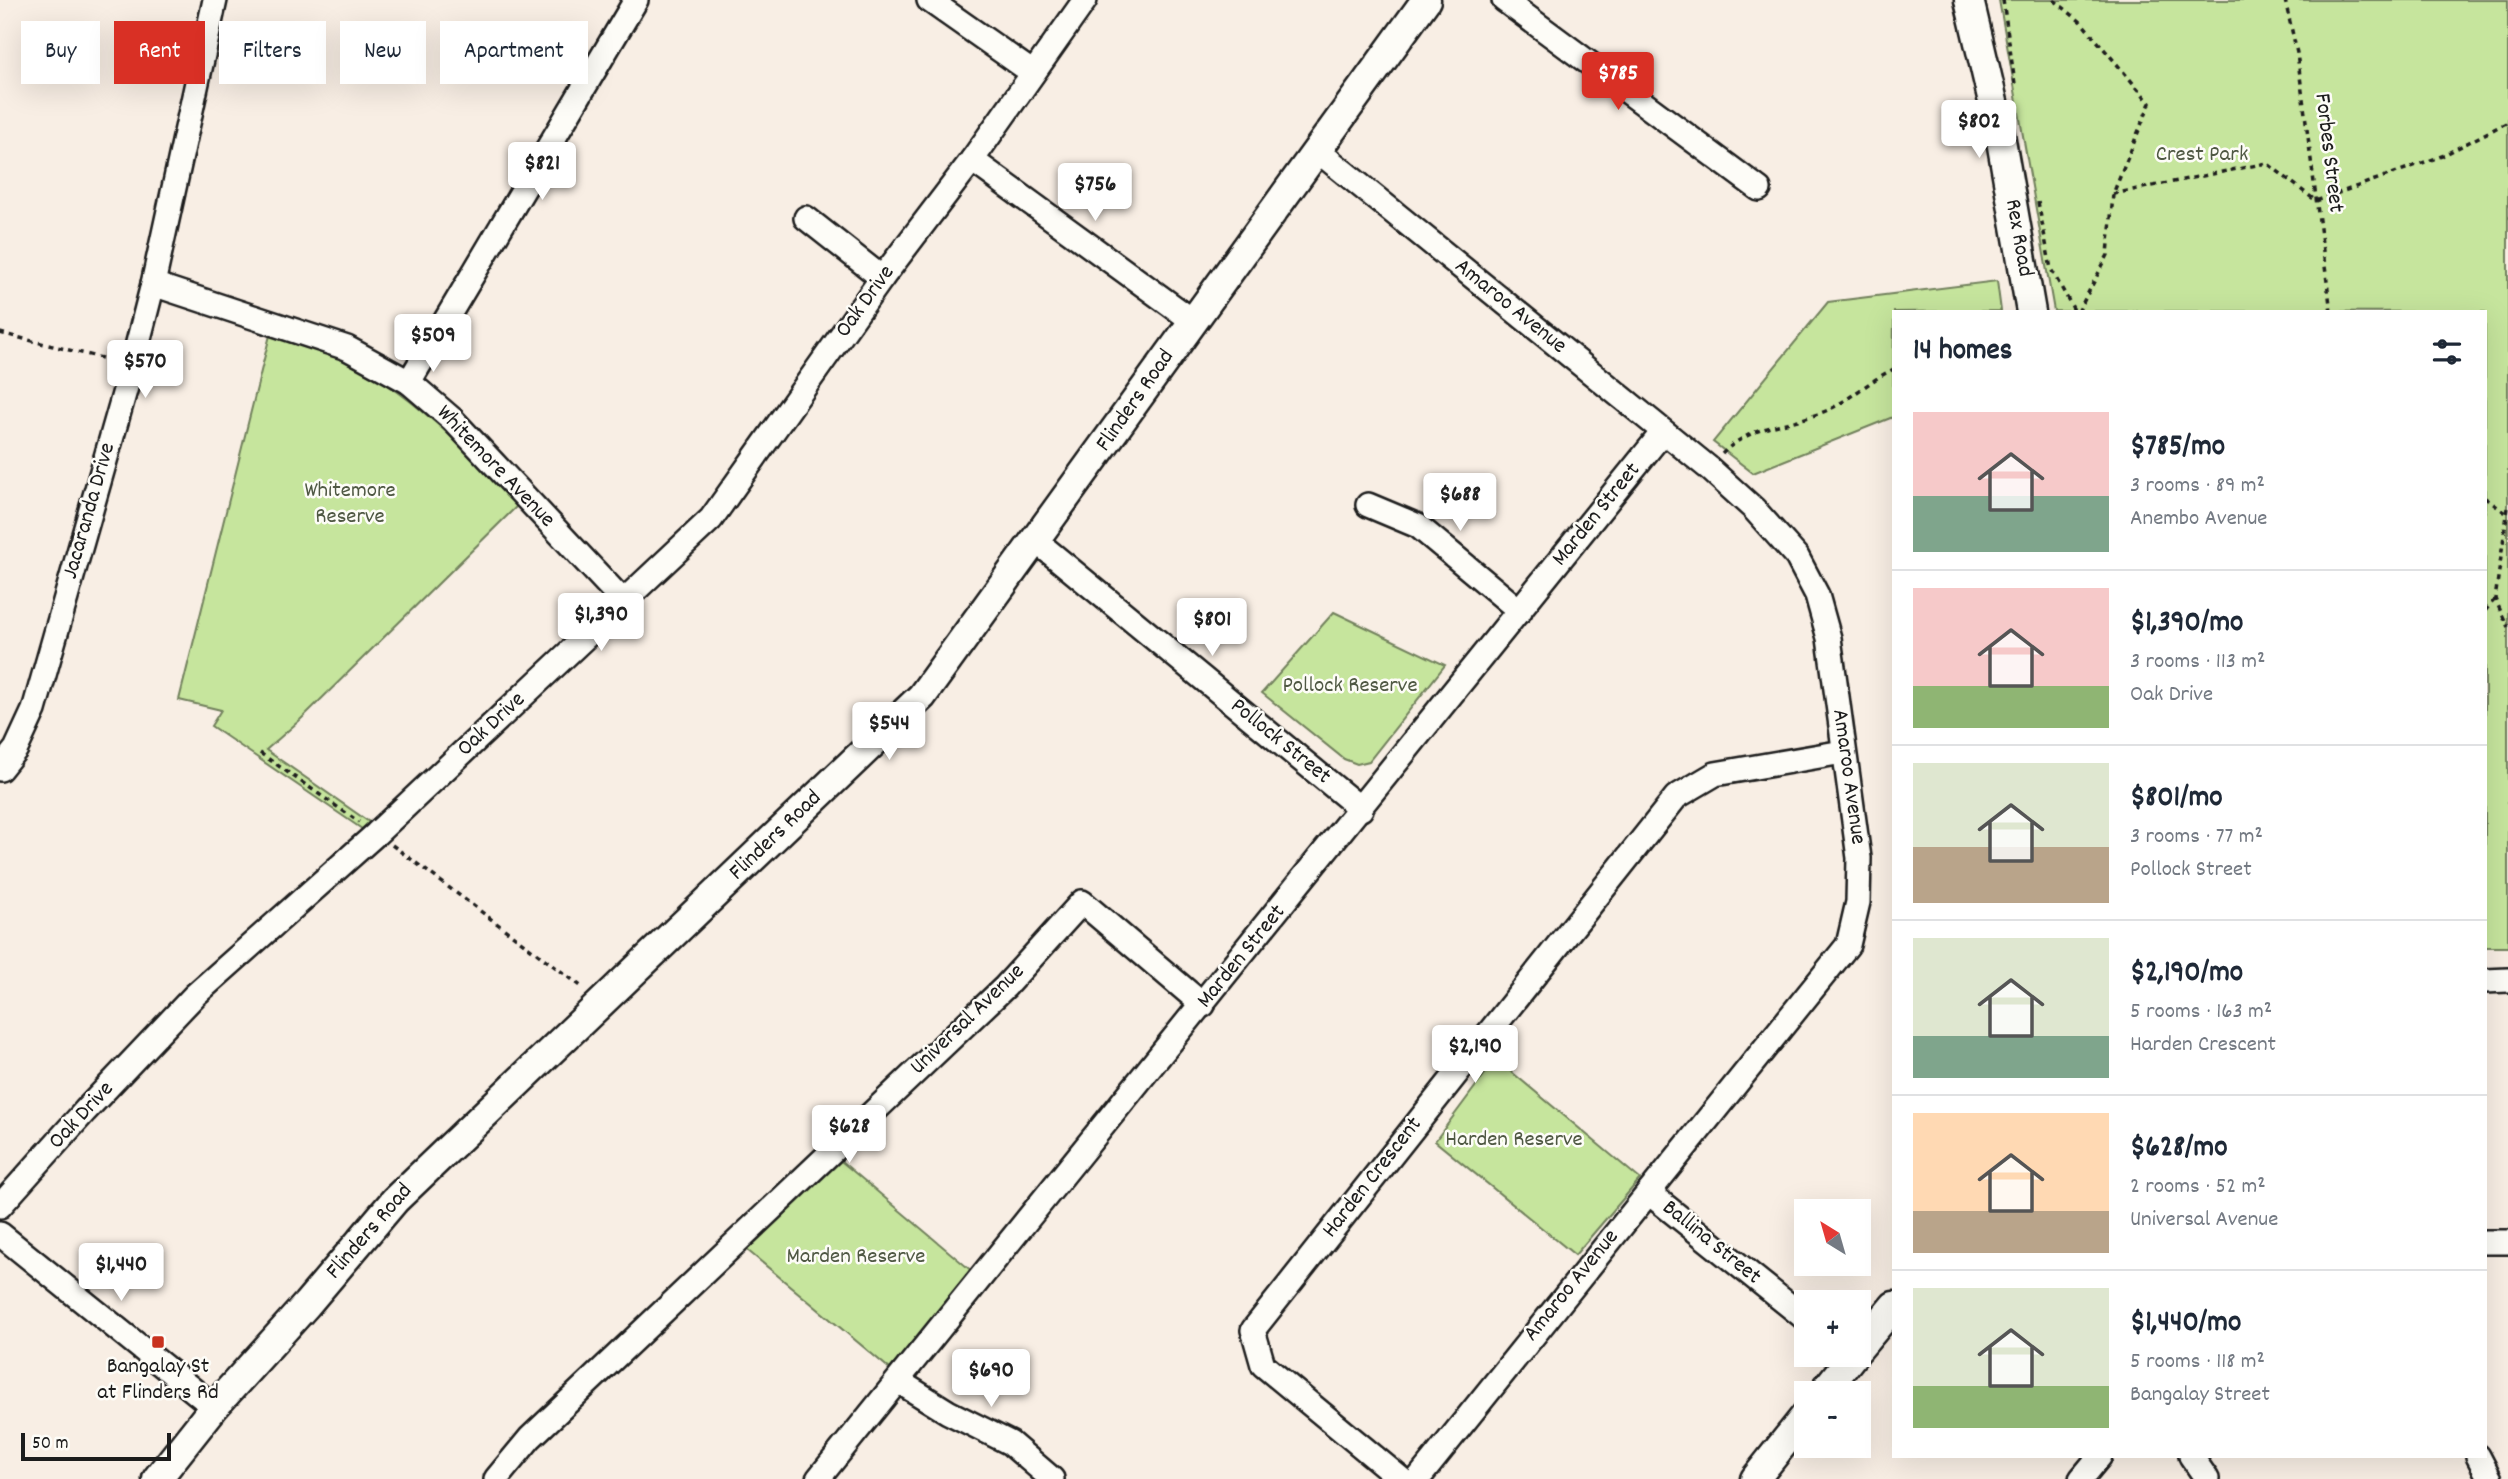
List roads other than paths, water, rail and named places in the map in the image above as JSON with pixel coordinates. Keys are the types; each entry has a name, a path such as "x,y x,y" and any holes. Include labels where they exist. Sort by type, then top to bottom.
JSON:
{"street":[{"name":"Jacaranda Drive","path":"0,769 16,749 33,710 132,366 153,284 215,0"},
{"path":"409,382 636,0"},
{"path":"929,0 1033,73"},
{"name":"Oak Drive","path":"0,1206 195,995 376,834 711,519 882,278 972,160 1085,0"},
{"name":"Flinders Road","path":"157,1479 215,1407 307,1304 394,1200 922,696 1426,0"},
{"path":"1504,0 1759,189"},
{"name":"Rex Road","path":"1969,0 1998,124 2031,310"},
{"name":"Amaroo Avenue","path":"1318,151 1710,469 1754,509 1797,557 1818,595 1829,638 1859,858 1858,902 1848,945 1418,1479"},
{"path":"972,160 1192,321"},
{"path":"806,218 882,278"},
{"name":"Whitemore Avenue","path":"153,284 347,348 409,382 470,437 623,601"},
{"name":"Marden Street","path":"818,1479 1663,432"},
{"path":"1368,505 1418,526 1520,611"},
{"name":"Pollock Street","path":"1036,541 1361,809"},
{"name":"Harden Crescent","path":"1401,1479 1264,1365 1253,1330 1676,797 1715,774 1843,752"},
{"name":"Universal Avenue","path":"496,1479 530,1438 1006,987 1082,902 1203,1005"},
{"path":"2487,981 2508,980"},
{"name":"Ballina Street","path":"1649,1193 1794,1309"},
{"path":"0,1234 215,1407"},
{"path":"2487,1242 2508,1242"},
{"path":"1871,1334 1892,1308"},
{"path":"1833,1381 1844,1367"},
{"path":"898,1381 948,1412 1010,1443 1052,1479"},
{"path":"1755,1479 1794,1430"},
{"path":"2081,1479 2098,1458"},
{"path":"2192,1458 2207,1479"},
{"path":"2479,1458 2490,1479"}],"place":[{"name":"Bangalay St at Flinders Rd","path":"158,1342"}],"park label":[{"name":"Crest Park","path":"2202,155"},
{"name":"Whitemore Reserve","path":"350,504"},
{"name":"Pollock Reserve","path":"1350,686"},
{"name":"Harden Reserve","path":"1514,1140"},
{"name":"Marden Reserve","path":"856,1257"}]}
